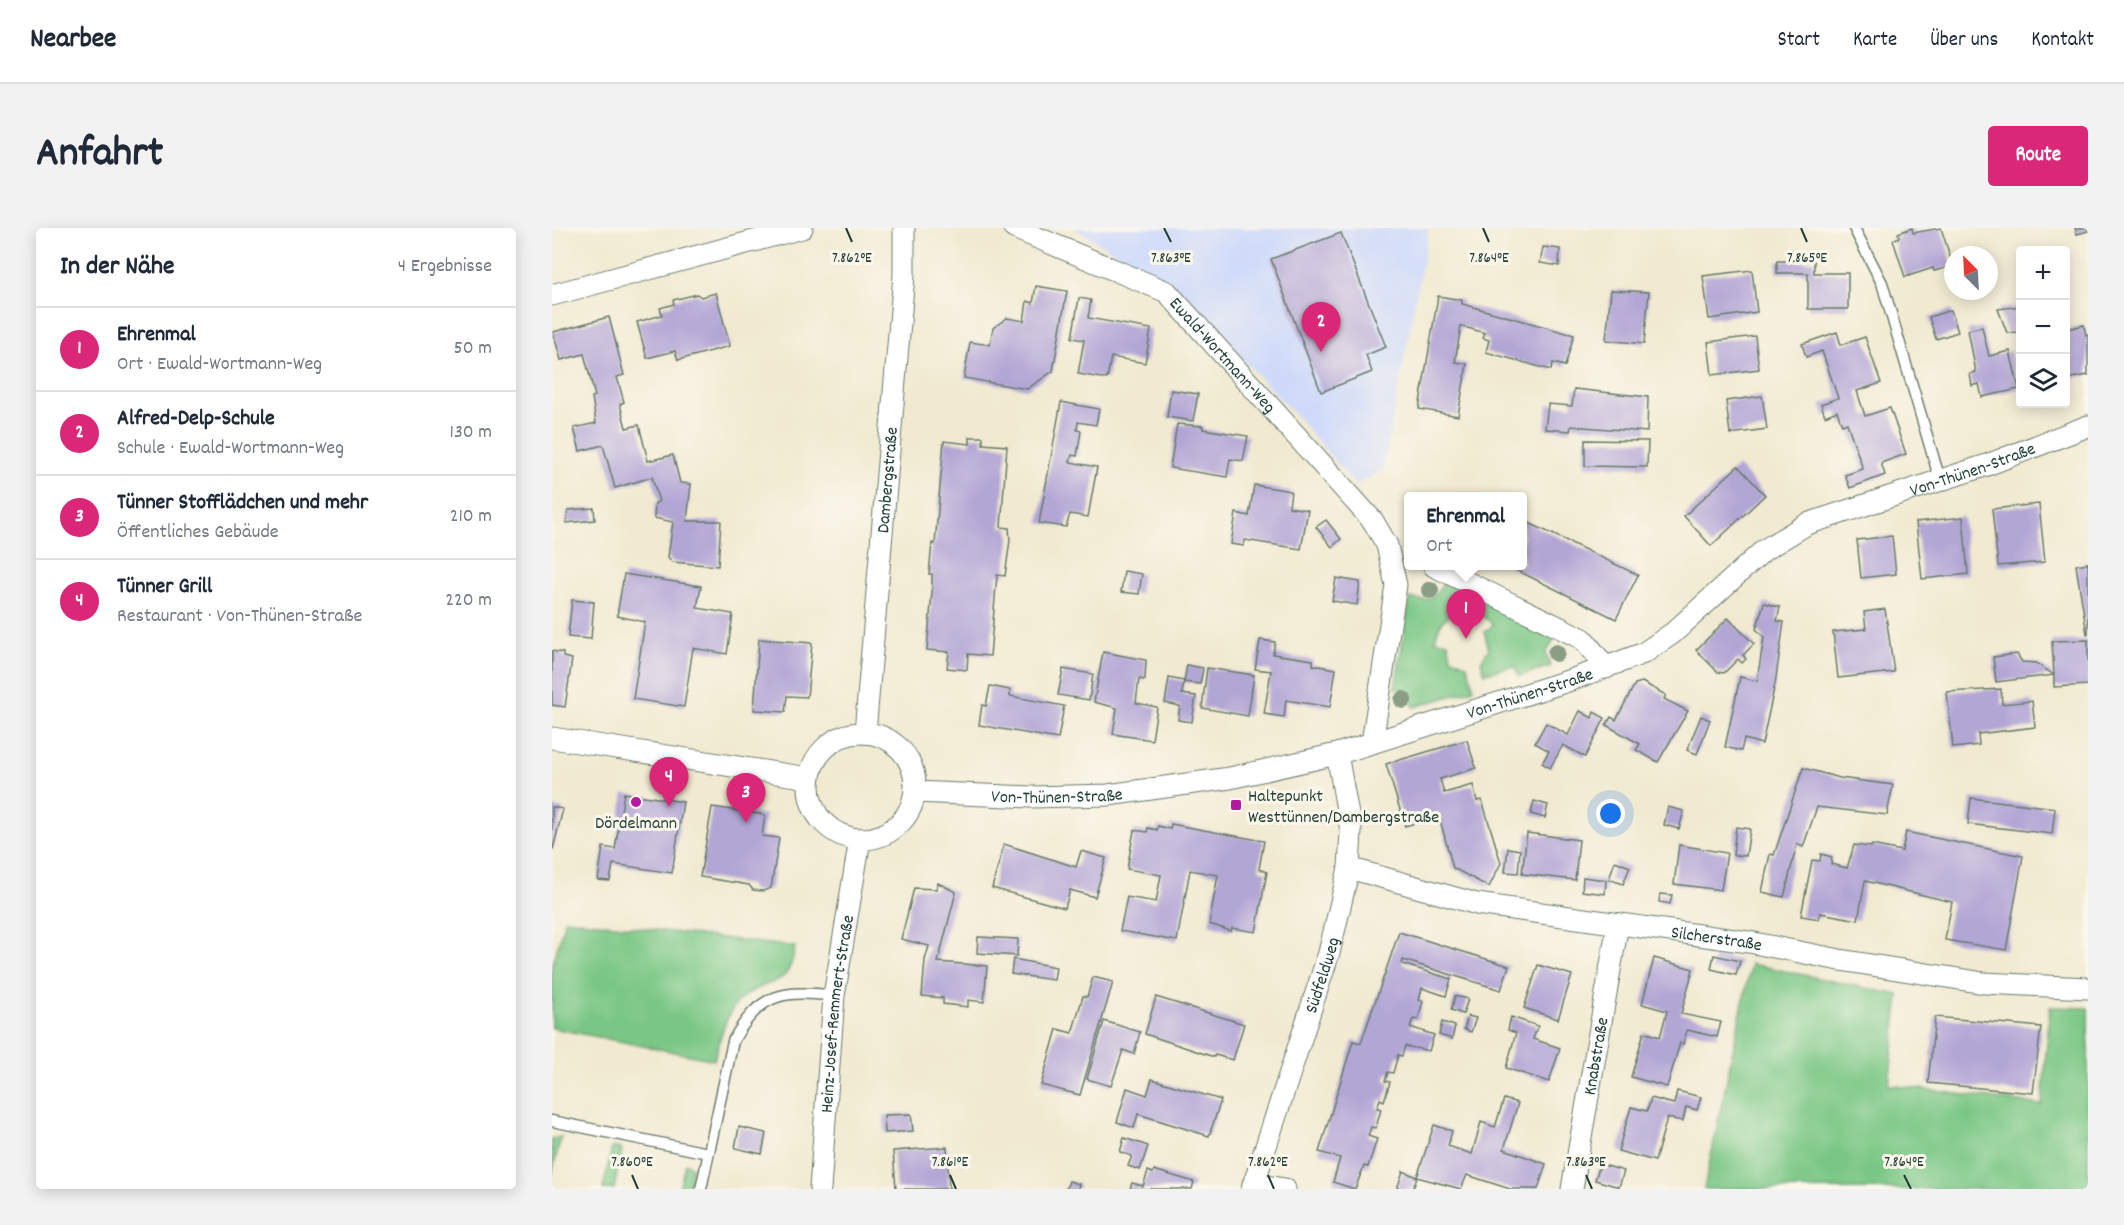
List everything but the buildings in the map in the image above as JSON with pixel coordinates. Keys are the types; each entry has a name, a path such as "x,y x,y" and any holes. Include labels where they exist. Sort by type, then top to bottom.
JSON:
{"street":[{"path":"552,295 802,228"},
{"name":"Dambergstraße","path":"865,732 903,287 904,228"},
{"name":"Ewald-Wortmann-Weg","path":"1014,228 1167,292 1373,521 1387,545 1396,585 1372,743"},
{"name":"Von-Thünen-Straße","path":"915,792 1030,797 1108,795 1230,778 1337,754 1606,668 1644,653 1673,633 1764,550 1786,535 1828,516 2026,452 2088,426"},
{"path":"1387,545 1404,552"},
{"path":"1442,570 1582,639 1606,668"},
{"path":"865,732 880,735 903,752 911,764 915,792 903,820 892,830 878,837 860,839 833,831 821,821 813,808 809,794 809,778 813,763 822,750 850,734 865,732"},
{"path":"552,738 809,778"},
{"name":"Südfeldweg","path":"1253,1186 1329,953 1349,868 1351,831 1337,754"},
{"name":"Heinz-Josef-Remmert-Straße","path":"820,1189 834,996 860,839"},
{"name":"Silcherstraße","path":"1349,868 1477,904 1749,942 1840,960 1984,983 2088,988"},
{"name":"Knabstraße","path":"1572,1189 1618,924"},
{"path":"1253,1186 1285,1189"}],"lane":[{"path":"1854,228 1882,283 1940,480"},
{"path":"701,1189 733,1041 744,1021 771,998 784,994 797,992 834,996"},
{"path":"552,1121 708,1153"}],"shaded area":[{"path":"1073,228 1429,228 1383,470 1355,485 1298,418 1174,286"}],"green space":[{"path":"1444,582 1555,638 1546,653 1551,666 1519,676 1515,666 1485,673 1481,661 1489,649 1484,632 1493,625 1476,613 1458,612 1443,620 1435,640 1448,642 1451,657 1467,665 1474,689 1414,707 1407,691 1395,688 1410,598 1422,600 1430,598"},
{"path":"565,919 795,947 792,961 783,976 753,990 737,1003 724,1026 714,1060 552,1028 552,968"},
{"path":"1751,964 1899,995 1889,1085 2042,1105 2050,1007 2088,1008 2088,1189 1704,1189"},
{"path":"561,1137 552,1174 552,1139"},
{"path":"612,1147 622,1149 614,1189 603,1189"},
{"path":"685,1163 692,1167 689,1189 679,1189"}],"place":[{"name":"Alfred-Delp-Schule","path":"1321,352"},
{"name":"Ehrenmal","path":"1466,639"},
{"name":"Dördelmann","path":"636,802"},
{"name":"Haltepunkt Westtünnen/Dambergstraße","path":"1236,805"},
{"name":"Tünner Grill","path":"669,807"},
{"name":"Tünner Stofflädchen und mehr","path":"746,823"}]}
